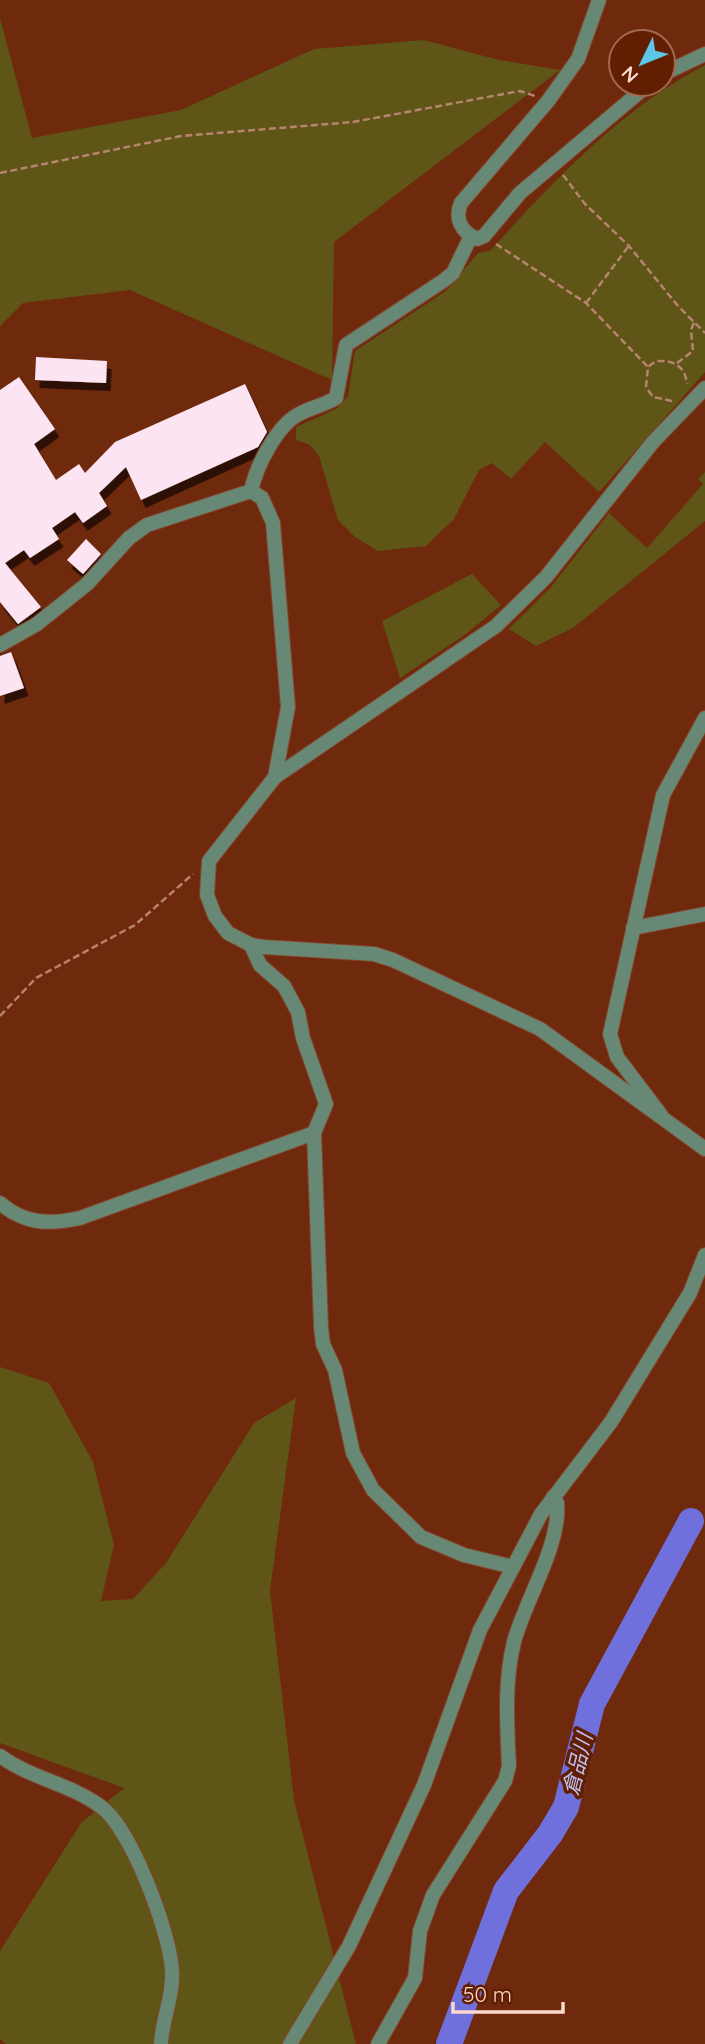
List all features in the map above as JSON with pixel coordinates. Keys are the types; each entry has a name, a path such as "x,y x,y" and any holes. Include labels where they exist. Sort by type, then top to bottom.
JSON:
{"street":[{"path":"599,0 578,59 548,101 461,203 458,218 462,228 477,239 484,236 520,193 632,98"},
{"path":"677,67 705,54"},
{"path":"251,491 256,471 287,424 300,413 336,398 346,345 453,273 471,236"},
{"path":"705,388 689,398 546,577 496,626 275,777 209,861 207,895 215,916 228,933 251,945 374,954 393,960 540,1030 705,1149"},
{"path":"0,645 37,624 87,584 129,538 147,525 251,491"},
{"path":"251,491 262,498 274,523 288,707 275,777"},
{"path":"661,1116 617,1057 610,1034 663,795 704,722"},
{"path":"633,928 705,914"},
{"path":"251,945 260,965 284,986 298,1012 303,1038 326,1104 314,1133 321,1327 323,1344 335,1370 353,1453 373,1490 421,1537 464,1555 513,1567"},
{"path":"0,1203 23,1220 44,1223 71,1220 314,1133"},
{"path":"290,2044 349,1946 424,1785 480,1630 513,1567 541,1514 611,1422 690,1293 705,1255"},
{"path":"378,2044 415,1978 420,1931 433,1895 505,1781 509,1766 509,1667 514,1641 556,1526 557,1503 553,1497"},
{"path":"0,1756 84,1795 104,1808 135,1857 165,1934 172,1970 161,2044"}],"path":[{"path":"0,173 181,136 353,122 520,90 548,101"},
{"path":"554,175 562,174 585,204 629,246 678,306 705,332"},
{"path":"498,234 492,242 586,303 648,367"},
{"path":"586,303 629,246"},
{"path":"677,363 693,351 691,330 695,320"},
{"path":"656,361 677,363 686,372 689,398 663,402 653,397 646,387 648,367 656,361"},
{"path":"0,1016 36,978 135,925 209,861"}],"shaded area":[{"path":"0,18 32,138 181,110 314,49 424,40 499,60 560,70 334,242 332,380 130,290 23,303 0,326"},
{"path":"705,65 705,372 599,492 545,442 511,479 492,463 479,470 454,519 426,546 378,551 355,537 338,520 319,456 310,445 296,440 296,427 336,409 348,396 355,351 446,291 478,253 490,251 563,173 644,103 652,98 677,98 677,81"},
{"path":"705,472 705,521 573,628 536,646 509,629 551,587 609,513 647,548 703,484 698,479"},
{"path":"472,574 501,605 466,634 400,678 382,621"},
{"path":"0,1367 49,1383 93,1462 114,1545 101,1601 133,1599 166,1563 254,1423 296,1398 270,1591 294,1800 356,2044 6,2044 0,2039 0,1951 81,1823 124,1788 0,1743"}],"building":[{"path":"36,357 107,361 106,383 35,380"},
{"path":"19,377 55,429 34,444 56,480 79,464 85,473 115,442 245,384 267,432 258,447 141,500 126,467 99,493 107,506 83,523 75,512 52,528 59,539 30,558 24,550 5,563 41,607 18,624 0,602 0,390"},
{"path":"86,539 101,554 83,574 67,560"},
{"path":"11,652 24,688 0,696 0,656"}],"waterway":[{"name":"倉品川","path":"449,2044 506,1891 550,1834 566,1807 592,1704 691,1521"}]}
